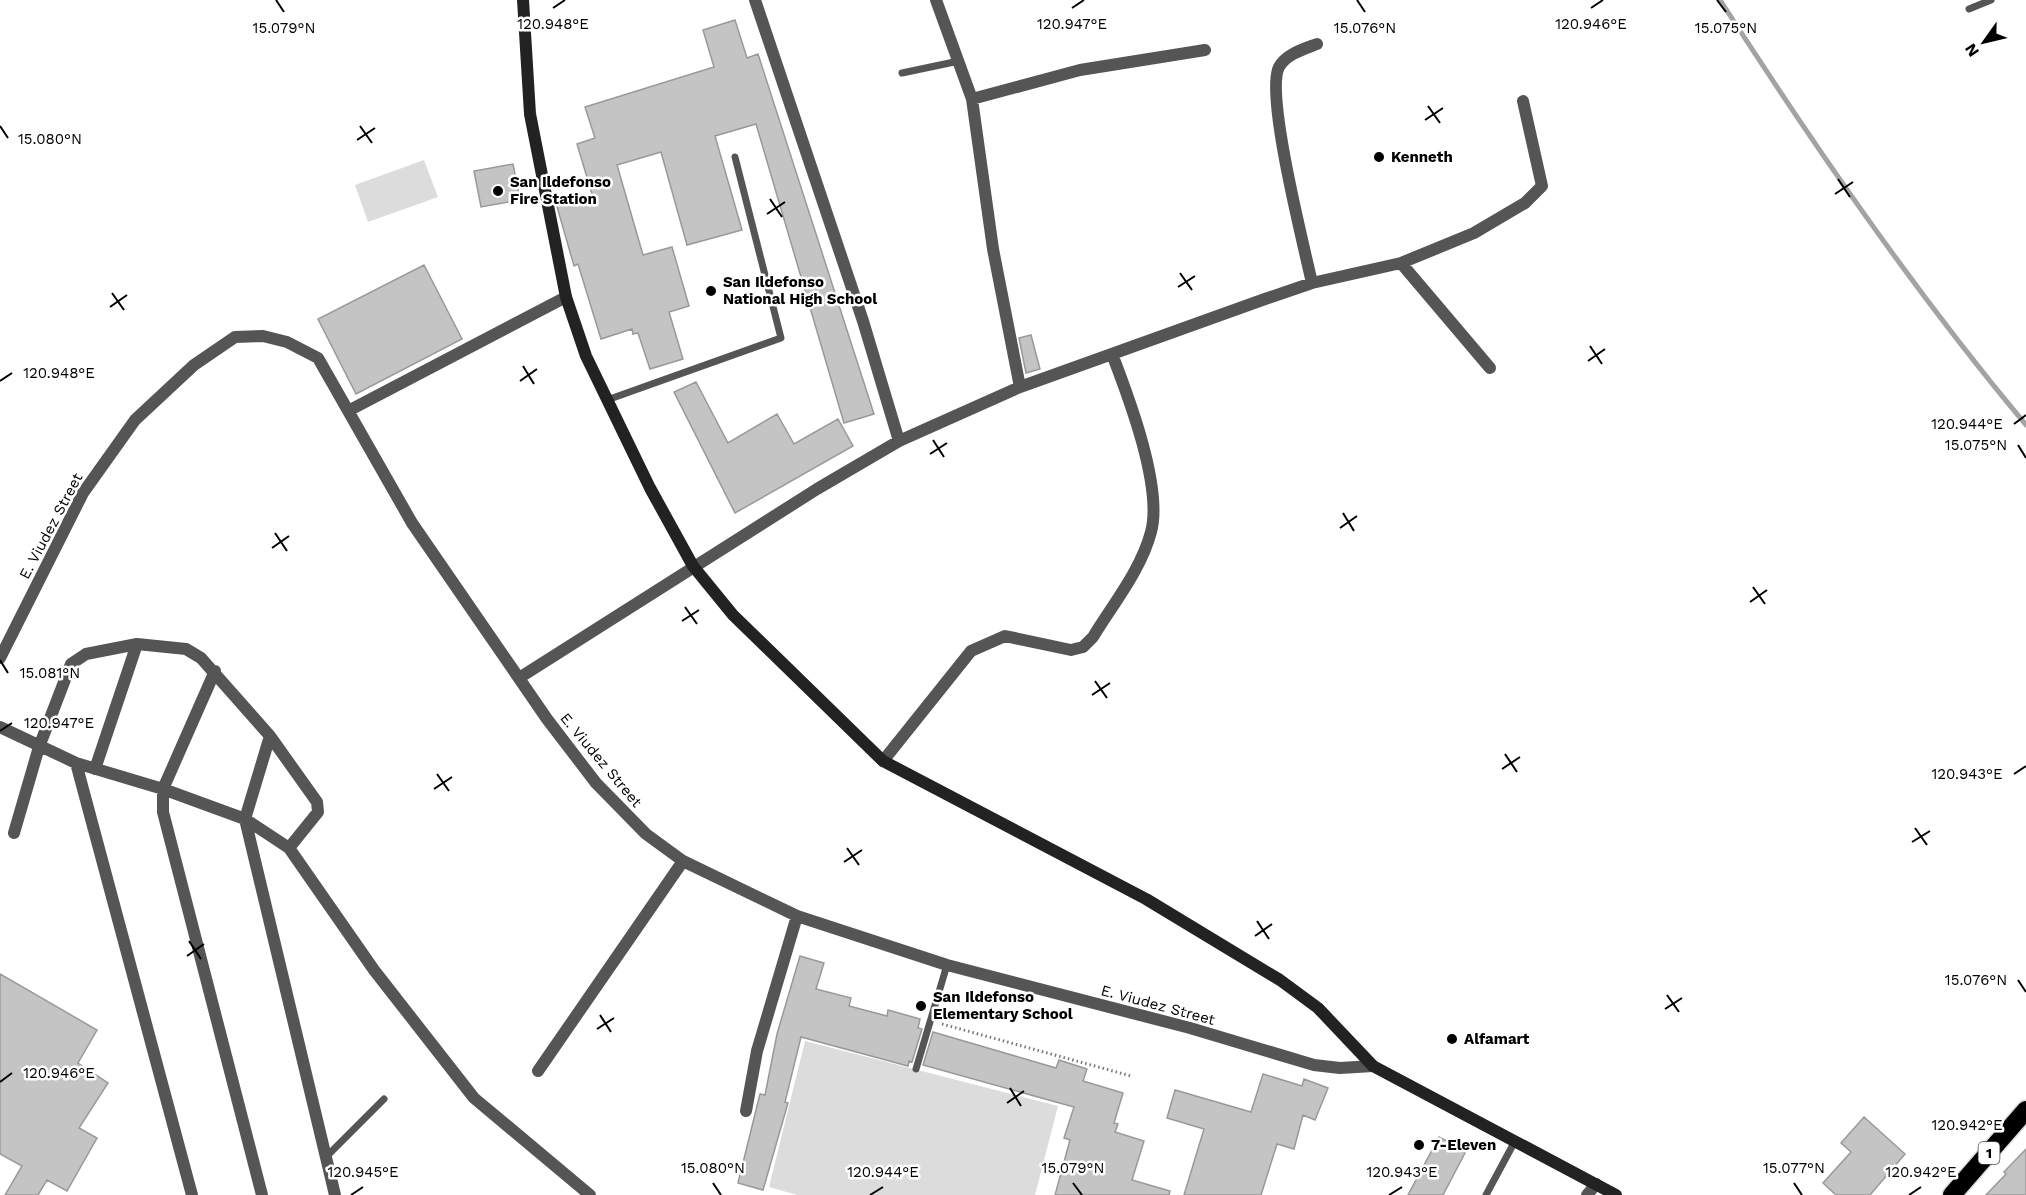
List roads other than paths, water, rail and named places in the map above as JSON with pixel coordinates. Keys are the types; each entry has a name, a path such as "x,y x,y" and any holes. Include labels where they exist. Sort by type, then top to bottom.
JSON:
{"highway":[{"name":"1","path":"1952,1195 2026,1110"}],"street":[{"path":"523,0 530,114 566,297 586,356 650,488 693,566 733,615 883,761 1146,899 1280,980 1318,1008 1372,1066 1616,1195"},
{"path":"755,0 863,321 899,441"},
{"path":"936,0 972,99 993,249 1020,387"},
{"path":"1312,283 1280,122 1275,82 1279,67 1290,55 1317,44"},
{"path":"972,99 1080,70 1204,50"},
{"path":"519,678 693,566 899,441 1020,387 1312,283 1401,263 1474,233 1537,194 1542,186 1522,101"},
{"path":"1401,263 1490,368"},
{"path":"348,411 566,297"},
{"name":"E. Viudez Street","path":"0,658 83,493 135,420 194,365 235,337 263,336 287,342 318,358 412,523 547,719 597,783 646,834 683,861 796,916 947,965 1190,1028 1314,1065 1340,1068 1372,1066"},
{"path":"883,761 971,651 1005,636 1071,650 1083,646 1092,637 1140,562 1151,533 1155,507 1133,407 1113,354"},
{"path":"95,769 137,644"},
{"path":"14,832 39,747 71,664 86,654 137,644 186,649 215,671 270,736 317,802 318,812 289,848"},
{"path":"215,671 163,789 163,812 262,1195"},
{"path":"0,727 75,763 163,789 245,819 289,848 374,970 474,1098 590,1195"},
{"path":"270,736 245,819 335,1195"},
{"path":"75,763 192,1195"},
{"path":"538,1071 683,861"},
{"path":"746,1111 757,1051 796,916"},
{"path":"1587,1195 1596,1184"}],"lane":[{"path":"1970,9 1990,0"},
{"path":"903,73 959,61"},
{"path":"607,400 781,338 735,158"},
{"path":"916,1070 947,965"},
{"path":"326,1157 384,1099"},
{"path":"1486,1195 1515,1141"}],"waterway":[{"path":"1720,0 1792,110 1905,270 1944,323 2026,425"}],"place":[{"name":"Kenneth","path":"1379,157"},
{"name":"San Ildefonso Fire Station","path":"498,191"},
{"name":"San Ildefonso National High School","path":"711,291"},
{"name":"San Ildefonso Elementary School","path":"921,1006"},
{"name":"Alfamart","path":"1452,1039"},
{"name":"7-Eleven","path":"1419,1145"}]}
